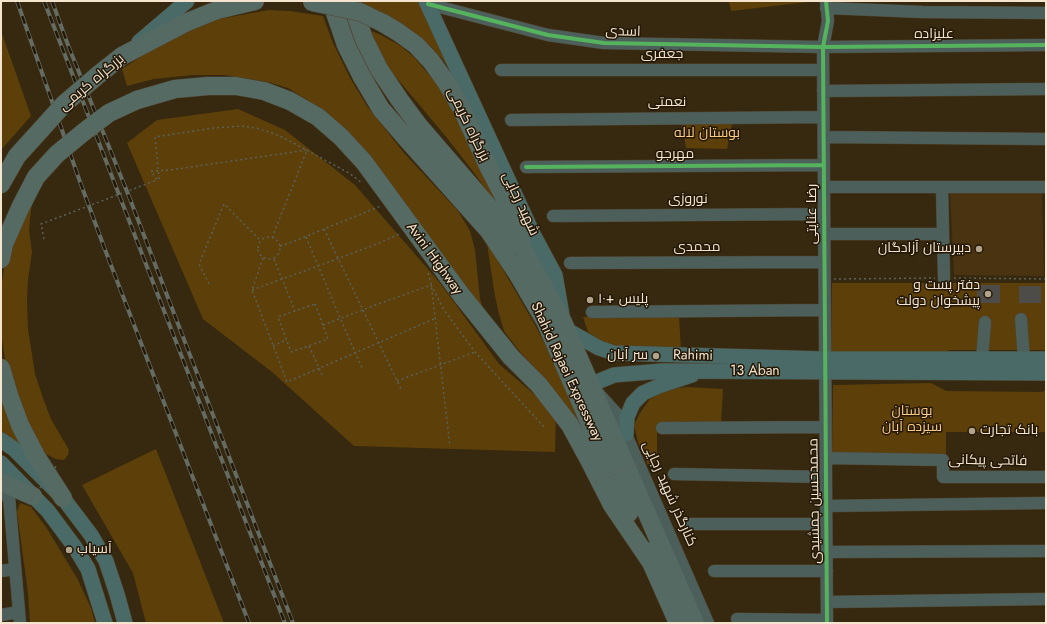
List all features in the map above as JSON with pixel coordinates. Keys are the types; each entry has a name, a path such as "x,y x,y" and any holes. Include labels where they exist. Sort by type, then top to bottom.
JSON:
{"highway":[{"name":"بزرگراه کریمی","path":"1,184 17,156 64,104 122,56 185,23 217,10 255,1"},
{"name":"بزرگراه کریمی","path":"309,1 360,12 383,22 416,45 431,61 446,82 462,111 514,216 523,249"},
{"name":"Shahid Rajaei Expressway","path":"331,1 346,45 362,77 382,109 411,144 489,231 517,273 583,388 695,623"},
{"name":"Shahid Rajaei Expressway","path":"350,1 364,39 379,69 419,126 523,249 565,326 583,388 650,561 678,623"},
{"name":"Avini Highway","path":"36,177 57,154 109,113 137,100 175,89 208,86 236,86 264,91 290,101 318,117 341,137 364,162 383,205 462,296 511,356 539,385 570,425 612,504 650,561"},
{"path":"1,174 17,156"},
{"path":"1,226 36,177"},
{"path":"1,258 4,244 36,177"},
{"path":"1,368 9,396 20,425 36,456 63,498"},
{"path":"4,491 31,500"}],"main road":[{"path":"122,56 187,1"},
{"name":"شهید رجایی","path":"427,2 533,234 555,275 565,326"},
{"name":"Rahimi","path":"565,326 599,348 614,353 825,370 1046,372"},
{"path":"629,354 622,359 622,369 632,373"},
{"name":"13 Aban","path":"583,388 614,375 662,371 825,370 982,359 1046,359"},
{"path":"626,434 628,417 633,403 643,394 659,386 702,371"},
{"path":"1,440 14,449 63,498 91,535 106,561 125,623"},
{"path":"1,462 31,500 48,511 74,546 88,569 105,623"}],"street":[{"name":"اسدی","path":"427,2 548,35 604,43 823,47"},
{"name":"رضا عنایتی","path":"825,370 823,47 828,21 826,5"},
{"path":"826,5 922,12 1046,13"},
{"name":"علیزاده","path":"823,47 1046,45"},
{"name":"جعفری","path":"500,70 823,70"},
{"path":"823,91 1046,89"},
{"name":"نعمتی","path":"511,120 823,117"},
{"path":"824,137 1046,139"},
{"name":"مهرجو","path":"526,166 824,165"},
{"path":"824,187 1046,187"},
{"path":"942,187 944,278"},
{"name":"نوروزی","path":"552,216 824,214"},
{"path":"824,234 944,234"},
{"name":"محمدی","path":"570,263 824,262"},
{"path":"592,312 825,310"},
{"path":"1021,319 1024,359"},
{"path":"982,359 985,322"},
{"name":"محمدحسین جمشیدی","path":"825,370 827,622"},
{"name":"کنارگذر شهید رجایی","path":"583,388 617,414 708,623"},
{"path":"662,428 825,427"},
{"name":"فاتحی پیکانی","path":"826,458 943,460 942,477 1046,477"},
{"path":"674,474 826,477"},
{"path":"1,615 19,618 15,569 6,523 4,491"},
{"path":"826,506 1046,503"},
{"path":"691,524 826,524"},
{"path":"827,552 1046,551"},
{"path":"1,571 15,569"},
{"path":"714,571 827,571"},
{"path":"827,602 1046,599"},
{"path":"669,602 672,623"},
{"path":"737,619 827,622"}],"path":[{"path":"159,179 155,137 194,130 242,126 256,128 272,133 349,173 364,185"},
{"path":"44,239 41,224 157,180 151,171 170,170 307,150"},
{"path":"273,238 274,230 307,150"},
{"path":"209,284 198,264 224,204 261,241"},
{"path":"280,246 306,237 383,205"},
{"path":"324,229 402,391"},
{"path":"252,290 338,259 399,234"},
{"path":"306,237 363,370"},
{"path":"266,238 273,238 279,242 279,254 274,259 267,260 258,253 258,245 266,238"},
{"path":"263,258 252,290 287,382 435,319"},
{"path":"274,259 295,311"},
{"path":"426,271 431,285 450,446"},
{"path":"824,279 1046,278"},
{"path":"323,326 431,285"},
{"path":"431,285 444,310 475,352 546,429"},
{"path":"315,304 328,339 291,352 278,317 295,311 315,304"},
{"path":"273,346 287,340"},
{"path":"309,346 323,377"},
{"path":"397,380 475,352"},
{"path":"594,483 644,461"},
{"path":"31,500 57,465"}],"shaded area":[{"name":"دبیرستان آزادگان","path":"950,192 1042,192 1044,276 954,275"}],"green space":[{"path":"359,1 420,1 458,81 442,59 429,45 408,28 388,15 360,4"},
{"path":"729,1 817,1 731,11"},
{"path":"269,10 290,11 323,16 333,43 350,78 367,106 404,153 458,211 470,231 475,250 480,299 485,315 335,121 309,101 288,88 268,82 225,75 192,75 154,79 127,86 122,69 145,54 208,21"},
{"path":"369,30 399,45 414,57 439,87 448,101 503,215 475,174 447,138 393,74"},
{"path":"1,31 31,116 1,150"},
{"path":"238,109 285,130 355,185 440,283 499,364 556,413 555,452 354,446 272,372 203,319 127,143 157,120"},
{"name":"بوستان لاله","path":"681,119 733,119 727,149 686,148"},
{"path":"35,194 31,210 29,230 32,252 28,280 28,329 35,374 43,398 51,419 69,450 68,455 64,460 56,459 40,451 8,379 2,339 1,288 7,251"},
{"path":"487,244 535,325 603,466 535,368 520,352 504,331 495,296"},
{"path":"832,283 1046,283 1046,350 949,350 940,357 831,355"},
{"path":"679,316 681,350 605,346 588,332 583,317"},
{"name":"بوستان سیزده آبان","path":"931,383 946,391 1042,392 1046,390 1046,432 946,432 946,457 832,455 833,385"},
{"path":"1,385 29,451 1,434"},
{"path":"686,387 723,389 721,424 658,424 657,460 648,465 639,446 634,425 650,399 665,390"},
{"path":"156,449 224,623 146,623 133,573 82,485"},
{"path":"20,503 31,507 46,527 77,578 91,608 95,623 30,623 28,593 17,512"}],"building":[{"name":"دفتر پست و پیشخوان دولت","path":"977,285 1000,285 1000,303 977,303"},
{"path":"1019,286 1041,286 1041,303 1019,303"}],"railway":[{"path":"17,1 104,247 249,623"},
{"path":"44,1 285,623"},
{"path":"52,1 293,623"}],"cycle path":[{"path":"826,1 828,21 823,47 827,623"},
{"path":"428,4 548,35 604,43 823,47 1046,45"},
{"path":"526,167 824,165"}],"place":[{"name":"دبیرستان آزادگان","path":"979,249"},
{"name":"دفتر پست و پیشخوان دولت","path":"988,294"},
{"name":"پلیس +۱۰","path":"590,300"},
{"name":"سر آبان","path":"656,356"},
{"name":"بانک تجارت","path":"972,431"},
{"name":"آسیاب","path":"69,550"}]}
